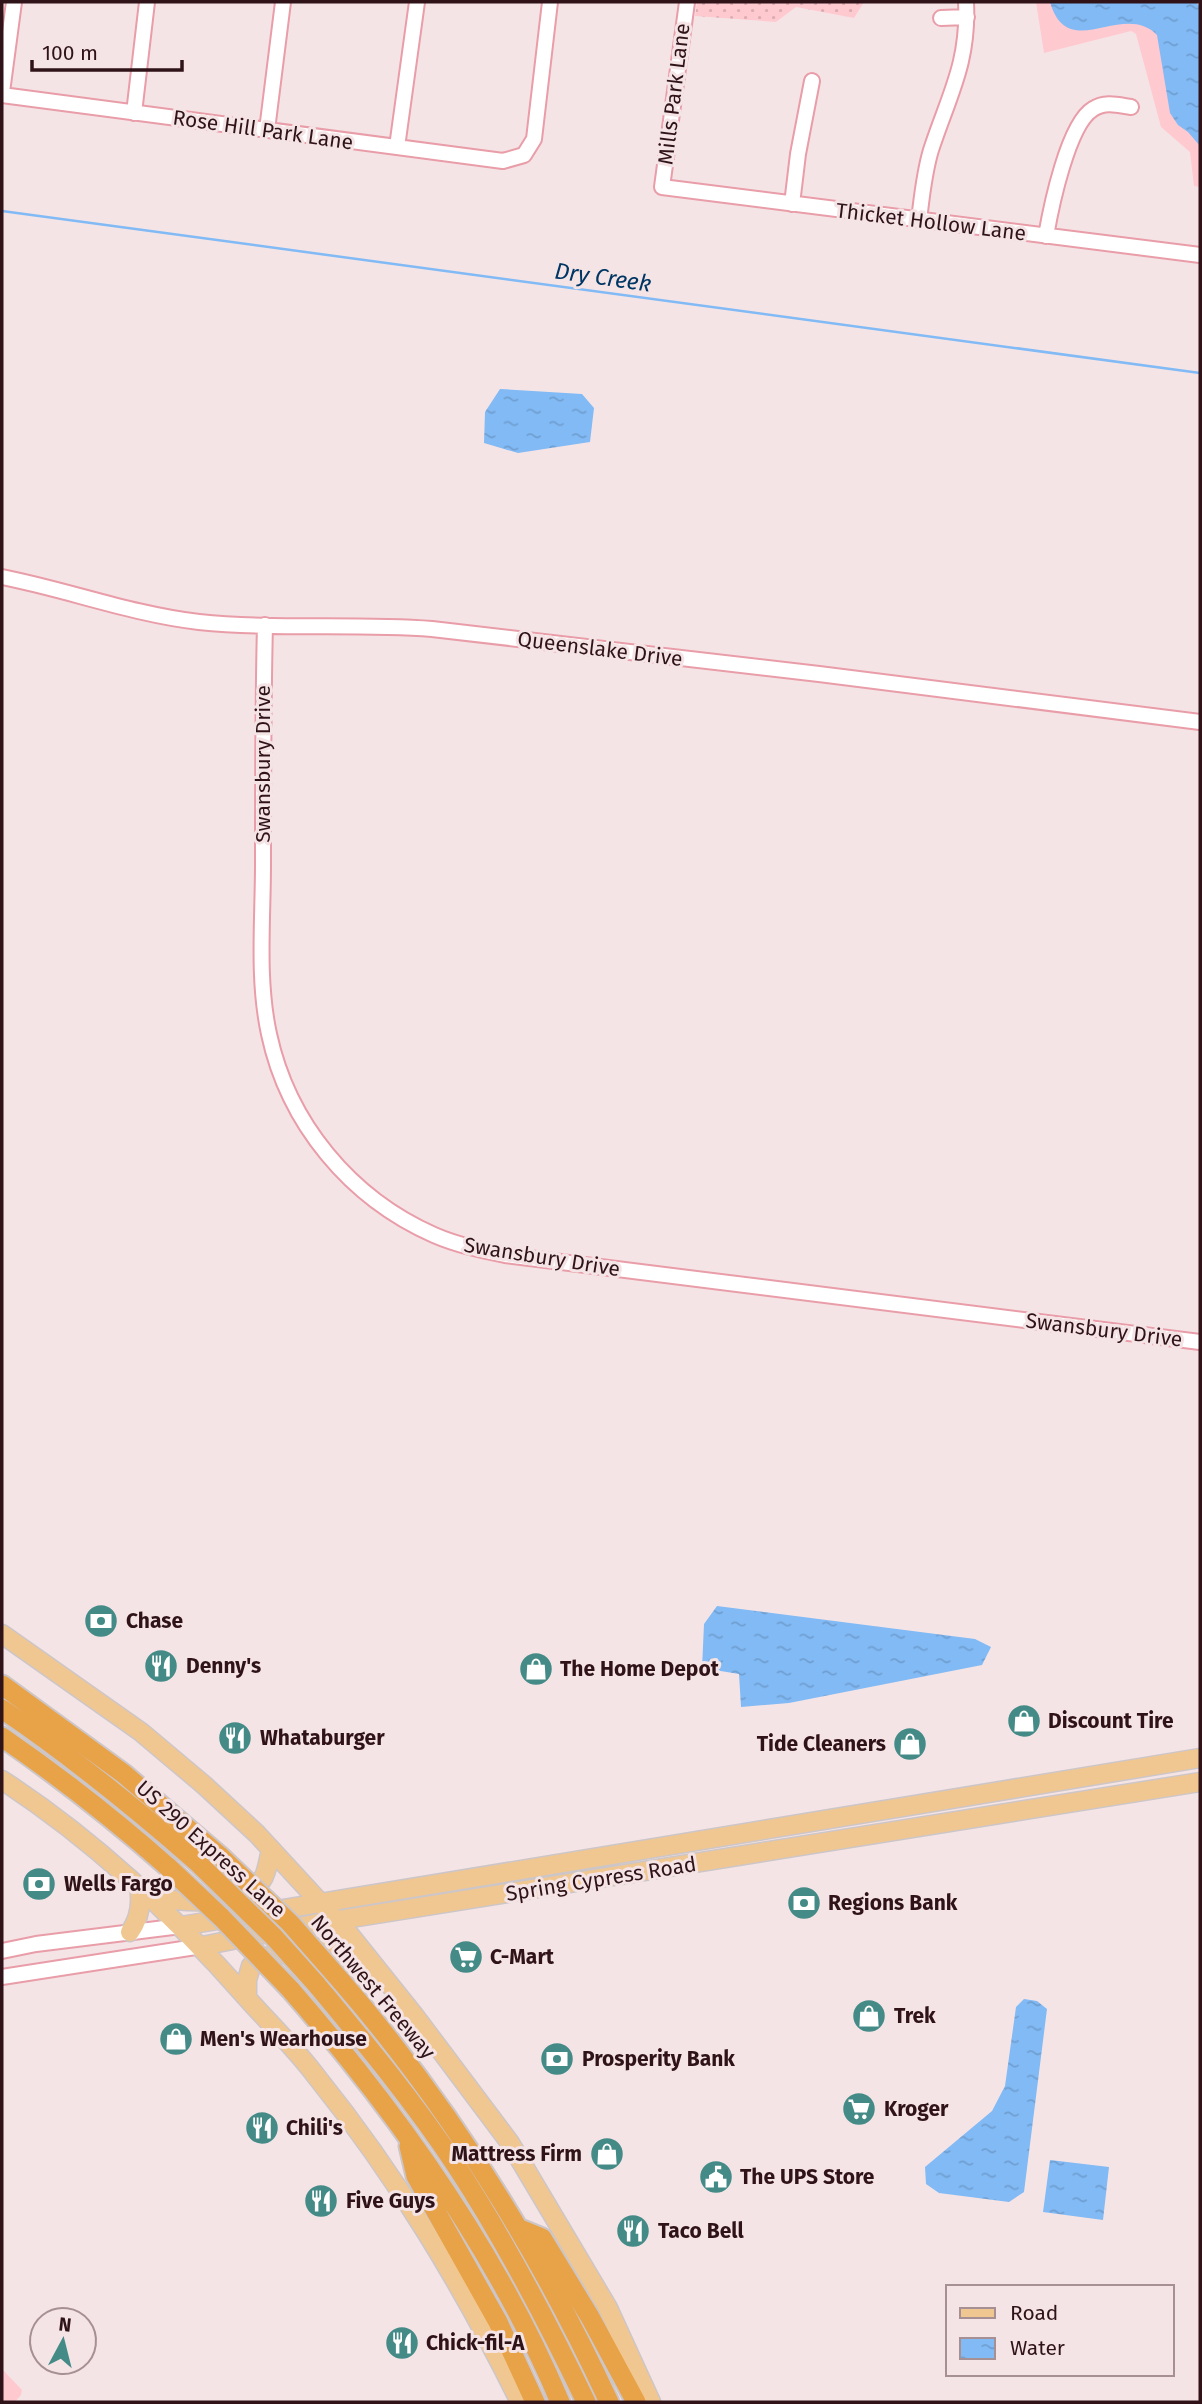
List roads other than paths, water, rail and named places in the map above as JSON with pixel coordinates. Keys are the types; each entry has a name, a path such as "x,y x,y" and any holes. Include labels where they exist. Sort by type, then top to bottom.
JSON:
{"highway":[{"name":"Northwest Freeway","path":"2,1685 124,1774 221,1857 290,1923 341,1981 430,2092 520,2229 568,2317 609,2402"},
{"name":"US 290 Express Lane","path":"2,1709 143,1815 274,1937 317,1984 375,2054 456,2166 538,2303 586,2402"},
{"path":"2,1737 56,1775 168,1867 290,1989 351,2059 467,2224 523,2324 560,2402"},
{"path":"406,2134 416,2176 498,2322 535,2402"},
{"path":"520,2229 542,2238 590,2317 636,2402"}],"main road":[{"path":"2,1634 141,1731 204,1785 271,1849 350,1935 422,2025 515,2151 608,2308 651,2402"},
{"name":"Spring Cypress Road","path":"181,1926 1200,1758"},
{"path":"2,1780 122,1871 181,1926 202,1946 314,2073 354,2124 418,2215 479,2320 520,2402"},
{"path":"1062,1780 1062,1805"},
{"name":"Spring Cypress Road","path":"202,1946 336,1921 1200,1782"},
{"path":"873,1812 878,1834"},
{"path":"143,1892 179,1902 204,1901 247,1893 263,1879 271,1849"},
{"path":"629,1852 635,1874"},
{"path":"130,1932 137,1921 143,1892"},
{"path":"247,1998 247,1980 251,1966 259,1958 324,1948 377,1971"}],"street":[{"path":"2,94 14,2"},
{"path":"134,113 147,2"},
{"path":"267,130 283,2"},
{"path":"397,147 417,2"},
{"name":"Rose Hill Park Lane","path":"2,94 503,161 524,155 534,139 550,2"},
{"name":"Mills Park Lane","path":"662,187 687,2"},
{"path":"919,220 924,178 931,150 957,81 964,51 966,2"},
{"path":"941,18 967,17"},
{"path":"792,204 797,154 811,81"},
{"path":"1046,236 1052,201 1064,162 1084,116 1095,107 1108,103 1130,107"},
{"name":"Thicket Hollow Lane","path":"662,187 1200,255"},
{"name":"Queenslake Drive","path":"2,577 165,617 201,622 380,625 432,629 1200,722"},
{"name":"Swansbury Drive","path":"265,625 262,933 263,986 268,1031 292,1104 331,1160 383,1206 413,1225 446,1240 505,1255 1200,1342"},
{"name":"Spring Cypress Road","path":"2,1951 36,1944 181,1926"},
{"name":"Spring Cypress Road","path":"2,1977 202,1946"}],"water":[{"path":"1050,2 1196,2 1200,7 1200,146 1178,125 1170,113 1157,35 1143,26 1128,24 1098,29 1070,28 1058,20"},
{"path":"500,389 582,394 594,408 590,442 518,453 484,443 485,412"},
{"path":"717,1606 975,1639 991,1647 982,1665 789,1703 741,1707 739,1674 702,1668 704,1624"},
{"path":"1024,1999 1037,2001 1047,2009 1024,2192 1009,2202 939,2193 926,2184 925,2167 992,2111 1005,2086 1016,2007"},
{"path":"1050,2160 1109,2167 1103,2220 1043,2212"}],"waterway":[{"name":"Dry Creek","path":"2,211 1200,373"}],"place":[{"name":"Chase","path":"101,1621"},
{"name":"Denny's","path":"161,1666"},
{"name":"The Home Depot","path":"536,1669"},
{"name":"Discount Tire","path":"1024,1721"},
{"name":"Whataburger","path":"235,1738"},
{"name":"Tide Cleaners","path":"910,1744"},
{"name":"Wells Fargo","path":"39,1884"},
{"name":"Regions Bank","path":"804,1903"},
{"name":"C-Mart","path":"466,1957"},
{"name":"Trek","path":"869,2016"},
{"name":"Men's Wearhouse","path":"176,2039"},
{"name":"Prosperity Bank","path":"557,2059"},
{"name":"Kroger","path":"859,2109"},
{"name":"Chili's","path":"262,2128"},
{"name":"Mattress Firm","path":"607,2154"},
{"name":"The UPS Store","path":"716,2177"},
{"name":"Five Guys","path":"321,2201"},
{"name":"Taco Bell","path":"633,2231"},
{"name":"Chick-fil-A","path":"402,2343"}]}
